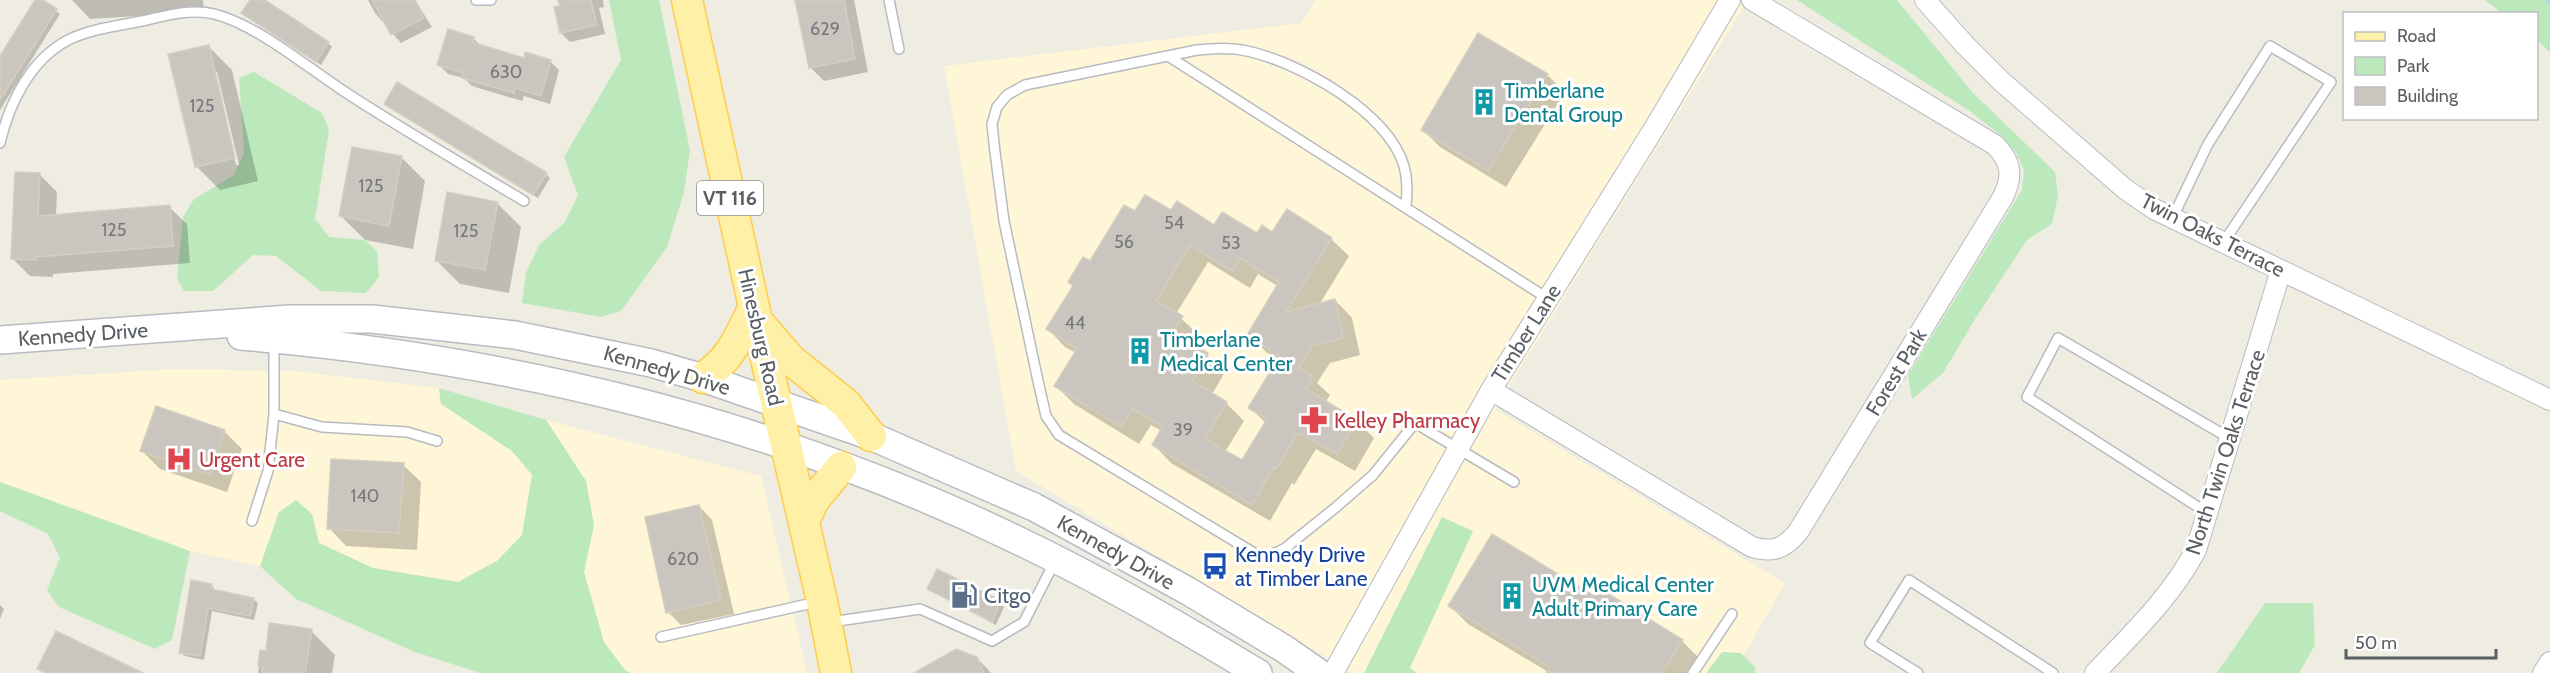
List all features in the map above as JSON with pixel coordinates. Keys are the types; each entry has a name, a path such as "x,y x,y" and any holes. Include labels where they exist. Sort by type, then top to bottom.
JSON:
{"main road":[{"name":"Hinesburg Road","path":"687,0 776,403 825,612 836,673"},
{"path":"703,378 727,358 756,313 790,360 846,404 871,436"},
{"name":"Kennedy Drive","path":"0,340 290,319 372,319 515,334 584,348 703,378 871,436 1034,507 1188,591 1283,648 1319,673"},
{"name":"Kennedy Drive","path":"165,329 274,338 444,359 515,372 705,419 841,467 959,513 1138,601 1258,673"},
{"path":"804,521 814,500 841,467"}],"street":[{"name":"Timber Lane","path":"1333,673 1491,390 1649,136 1730,0"},
{"name":"Forest Park","path":"1491,390 1752,547 1777,550 1785,547 1798,532 2003,197 2011,175 2007,158 1995,145 1752,0"},
{"name":"Twin Oaks Terrace","path":"1933,3 2001,81 2125,189 2172,219 2550,399"},
{"name":"North Twin Oaks Terrace","path":"2095,673 2175,585 2196,550 2209,514 2281,270"},
{"path":"2543,673 2550,662"}],"lane":[{"path":"476,0 491,0"},
{"path":"889,0 899,49"},
{"path":"0,143 5,120 16,96 46,55 67,40 90,31 168,15 192,12 212,13 252,31 384,117 524,201"},
{"path":"2172,219 2208,144 2270,46 2331,82 2223,243"},
{"path":"1406,207 1407,182 1404,165 1396,149 1372,118 1335,91 1291,66 1246,51 1217,47 1025,85 1007,95 997,107 992,124 1004,221 1040,390 1046,416 1059,435 1259,556 1272,555 1284,549 1343,501 1373,475 1398,447 1415,423 1514,482"},
{"path":"1168,56 1547,298"},
{"path":"252,521 268,471 274,414 274,338"},
{"path":"2209,514 2027,397 2058,338 2231,439"},
{"path":"274,414 322,427 408,432 437,441"},
{"path":"661,637 825,612 920,609 992,641 1024,622 1056,559"},
{"path":"1918,673 1870,643 1909,580 2053,673"},
{"path":"1693,673 1732,614"}],"shaded area":[{"path":"1316,0 1748,0 1495,409 1785,583 1734,673 1352,673 1016,471 944,66 1301,23"},
{"path":"175,369 294,371 439,388 441,404 512,451 532,474 522,535 497,561 458,582 373,568 319,543 312,514 279,512 260,566 190,551 0,482 0,380"},
{"path":"546,420 761,476 807,673 631,673 625,670 604,642 584,572 594,525 586,481"}],"green space":[{"path":"609,0 659,0 690,150 684,192 667,247 621,311 601,317 522,303 526,273 539,245 565,222 578,195 564,157 621,60"},
{"path":"1797,0 1897,0 1973,93 2055,172 2058,195 2052,224 2027,240 1943,373 1912,399 1908,375 2022,190 2024,170 2017,154 2003,137 1971,112"},
{"path":"2485,0 2550,0 2550,52 2538,42 2538,12 2501,12"},
{"path":"254,72 322,113 329,130 315,219 329,237 364,240 377,251 379,277 366,293 321,291 276,256 253,255 213,291 184,291 177,278 183,217 194,199 234,175 244,153 239,78"},
{"path":"439,388 546,420 586,481 594,525 584,572 604,642 625,670 631,673 480,673 415,652 296,599 260,566 279,512 296,500 312,514 319,543 373,568 458,582 497,561 522,535 532,475 512,451 441,404"},
{"path":"0,482 190,551 172,640 155,649 59,607 47,590 60,558 48,534 0,511"},
{"path":"1442,517 1473,531 1410,668 1417,673 1364,673"},
{"path":"2265,603 2313,603 2315,645 2299,673 2217,673"},
{"path":"1722,652 1741,653 1755,667 1755,673 1706,673"}],"building":[{"path":"35,0 43,0 57,9 0,100 0,56"},
{"path":"250,0 265,0 329,42 316,62 241,13"},
{"path":"372,0 415,0 424,18 391,35"},
{"path":"558,0 591,0 597,25 560,33 554,7 560,6"},
{"path":"795,0 844,0 855,59 809,68"},
{"path":"448,29 474,37 472,42 524,58 525,52 551,60 541,96 515,88 514,93 462,78 463,73 437,65"},
{"name":"Timberlane Dental Group","path":"1478,33 1548,74 1488,171 1421,130"},
{"path":"209,45 235,158 195,167 168,54"},
{"path":"397,82 547,173 533,195 384,104"},
{"path":"352,147 402,156 389,226 339,216"},
{"path":"15,172 40,173 38,216 170,205 173,246 36,257 36,260 11,259"},
{"path":"447,192 498,202 485,270 435,261"},
{"name":"Timberlane Medical Center","path":"1145,195 1171,210 1177,201 1214,225 1222,212 1257,233 1262,225 1272,232 1287,209 1332,238 1286,312 1335,299 1343,338 1312,346 1299,368 1313,376 1306,389 1357,420 1337,454 1298,433 1276,469 1274,467 1252,505 1152,445 1163,426 1133,409 1121,427 1054,386 1077,349 1046,329 1073,286 1068,282 1083,257 1090,261 1124,205 1135,211","holes":["1190,245 1232,271 1240,258 1279,282 1247,335 1280,356 1248,408 1267,419 1242,460 1205,439 1227,402 1193,381 1208,353 1173,333 1183,316 1156,301"]},
{"path":"156,406 225,430 210,475 140,451"},
{"path":"331,459 404,463 399,533 327,529"},
{"path":"699,505 721,600 666,613 645,517"},
{"path":"1492,534 1594,596 1599,588 1683,640 1662,673 1546,673 1550,667 1448,606"},
{"name":"Citgo","path":"937,569 1001,601 992,622 927,589"},
{"path":"191,580 212,584 211,589 254,598 250,616 208,608 200,656 179,653"},
{"path":"269,623 312,629 305,673 262,673 263,667 258,666 260,650 266,651"},
{"path":"56,631 143,673 46,673 37,669"},
{"path":"956,649 977,657 984,673 914,673"}],"place":[{"name":"Timberlane Dental Group","path":"1484,102"},
{"name":"Timberlane Medical Center","path":"1140,351"},
{"name":"Kelley Pharmacy","path":"1314,420"},
{"name":"Urgent Care","path":"179,459"},
{"name":"Kennedy Drive at Timber Lane","path":"1215,566"},
{"name":"Citgo","path":"964,595"},
{"name":"UVM Medical Center Adult Primary Care","path":"1512,596"}]}
